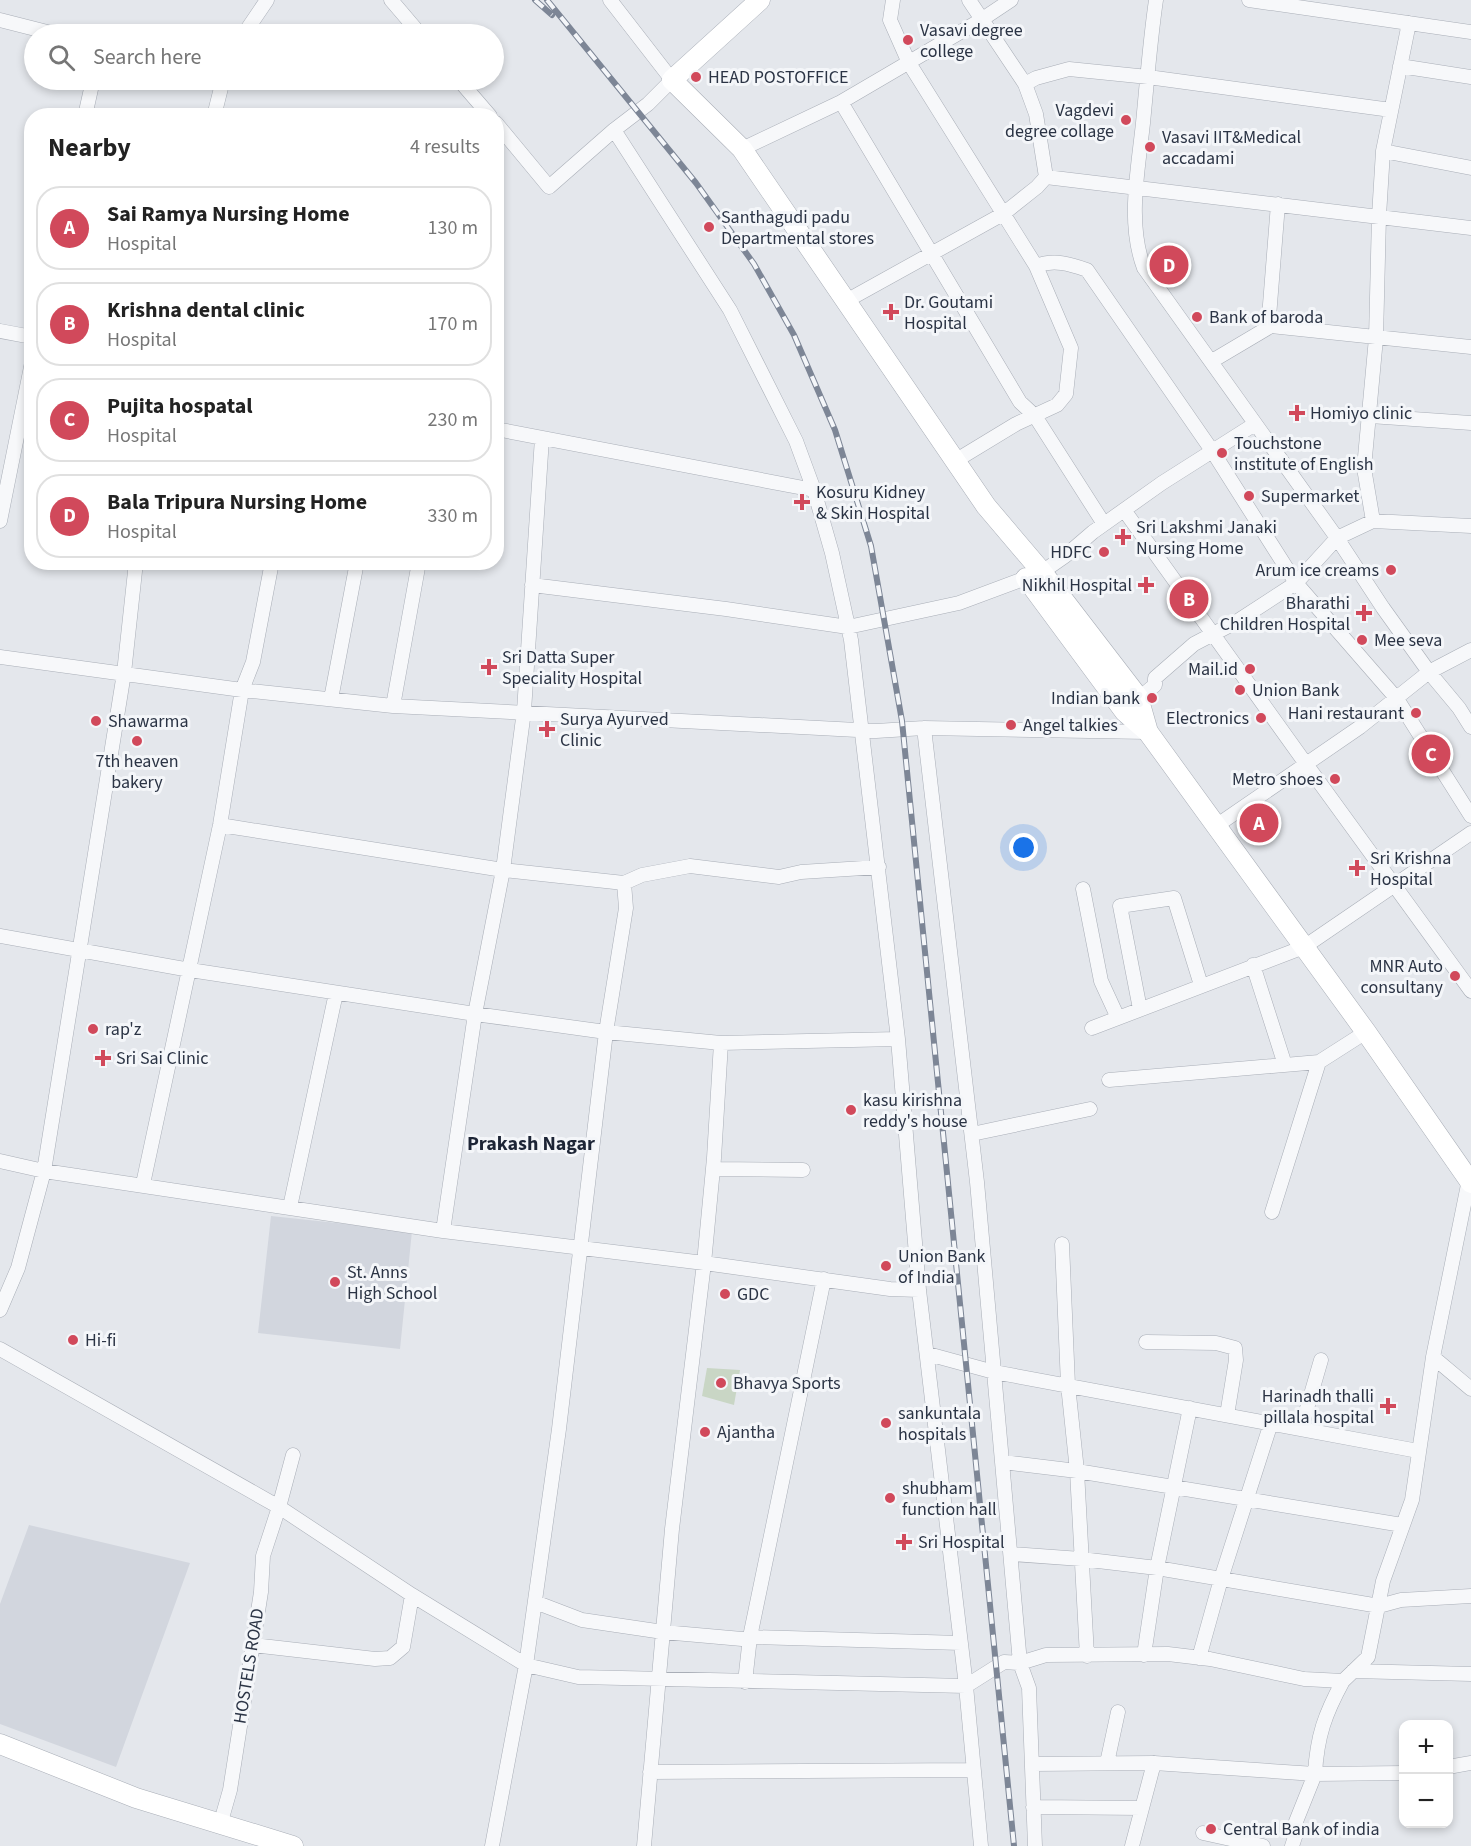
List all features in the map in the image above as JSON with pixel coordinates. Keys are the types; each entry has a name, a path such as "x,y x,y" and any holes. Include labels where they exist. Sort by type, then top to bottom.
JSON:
{"main road":[{"path":"759,0 672,80 742,149 1034,575 1131,705 1148,732 1471,1177"},
{"path":"0,1744 136,1798 293,1846"}],"street":[{"path":"251,24 267,0"},
{"path":"391,0 411,24"},
{"path":"504,133 549,187 614,130 648,104 672,80 609,0"},
{"path":"893,0 890,20 909,63 1036,266 1071,348 1066,394 1057,405 1016,424 955,461"},
{"path":"969,0 1025,84 1036,114 1046,177"},
{"path":"742,149 841,102 1011,0"},
{"path":"1156,0 1136,188 1136,240 1144,268 1337,538 1383,608 1471,727"},
{"path":"1249,0 1309,4 1471,32"},
{"path":"0,20 24,26"},
{"path":"1373,521 1364,468 1376,338 1383,151 1409,23"},
{"path":"1400,66 1471,77"},
{"path":"1025,84 1036,78 1069,69 1148,77 1391,110"},
{"path":"87,108 91,90"},
{"path":"216,108 220,90"},
{"path":"468,90 483,108"},
{"path":"841,102 1020,402 1035,416 1104,524"},
{"path":"614,130 730,310 796,441 814,490 832,553 848,627 863,730 898,1039 919,1290 966,1686 981,1846"},
{"path":"1383,151 1471,168"},
{"path":"846,301 1003,214 1046,177"},
{"path":"1046,177 1471,228"},
{"path":"1270,326 1278,204"},
{"path":"1036,266 1046,262 1067,263 1087,270 1214,452 1296,583 1397,699 1471,816"},
{"path":"1212,361 1270,326 1471,347"},
{"path":"0,331 24,336"},
{"path":"0,521 24,402"},
{"path":"1370,416 1471,423"},
{"path":"532,585 848,627 959,603 1034,575 1162,483 1255,424"},
{"path":"504,431 814,490"},
{"path":"443,1231 475,1014 503,870 524,711 542,438"},
{"path":"1125,510 1471,991"},
{"path":"1131,705 1155,685 1155,678 1194,644 1236,622 1296,583 1337,538 1373,521 1471,526"},
{"path":"0,1310 18,1268 44,1171 124,673 135,570"},
{"path":"143,1184 220,825 242,690 253,662 270,570"},
{"path":"331,699 355,570"},
{"path":"393,706 418,570"},
{"path":"1216,826 1397,699 1429,672 1471,650"},
{"path":"0,657 242,690 393,706 863,730 924,728 1148,732"},
{"path":"924,728 972,1134 1020,1663 1029,1688 1035,1846"},
{"path":"220,825 503,870 624,884 642,875 690,866 779,877 801,872 879,867"},
{"path":"1092,1028 1304,947 1471,833"},
{"path":"492,1846 526,1665 559,1428 606,1032 626,908 624,884"},
{"path":"1083,889 1101,981 1118,1018"},
{"path":"1140,1009 1120,906 1174,898 1201,985"},
{"path":"0,936 190,970 606,1032 721,1043 898,1039"},
{"path":"1253,965 1285,1065"},
{"path":"290,1206 336,993"},
{"path":"1109,1080 1318,1062 1366,1032"},
{"path":"644,1846 672,1529 704,1263 721,1043"},
{"path":"1272,1212 1318,1062"},
{"path":"972,1134 1090,1109"},
{"path":"0,1161 44,1171 290,1206 443,1231 704,1263 890,1289 919,1290"},
{"path":"713,1168 803,1170"},
{"path":"1292,1846 1296,1834 1295,1824 1315,1774 1316,1748 1326,1713 1348,1676 1368,1657 1383,1581 1412,1500 1433,1357 1471,1177"},
{"path":"1062,1244 1068,1385 1077,1471 1088,1656"},
{"path":"745,1682 750,1637 824,1279"},
{"path":"1146,1342 1216,1343 1235,1348 1236,1360 1227,1415"},
{"path":"0,1349 279,1507 412,1595 526,1665 578,1677 659,1681 966,1686 1004,1662 1020,1663 1046,1655 1168,1654 1304,1679 1471,1674"},
{"path":"928,1354 994,1372 1418,1450"},
{"path":"1433,1357 1471,1389"},
{"path":"1301,1429 1321,1360"},
{"path":"1144,1655 1157,1568 1190,1408"},
{"path":"1199,1658 1221,1579 1271,1423"},
{"name":"HOSTELS ROAD","path":"220,1825 230,1790 261,1592 263,1556 279,1507 292,1455"},
{"path":"1003,1462 1077,1471 1402,1525"},
{"path":"1011,1554 1081,1558 1157,1568 1379,1606 1401,1600 1471,1596"},
{"path":"253,1645 390,1659 402,1647 412,1595"},
{"path":"535,1602 582,1620 663,1632 742,1639 750,1637 961,1643"},
{"path":"1107,1763 1118,1712"},
{"path":"1032,1764 1154,1763 1315,1774 1399,1773"},
{"path":"1132,1846 1154,1763"},
{"path":"1453,1766 1471,1763"},
{"path":"650,1772 974,1770"},
{"path":"1033,1807 1142,1808"},
{"path":"1203,1833 1263,1846"}],"shaded area":[{"name":"St. Anns High School","path":"271,1216 412,1231 400,1349 258,1333"},
{"path":"29,1525 190,1563 116,1767 0,1724 0,1604"}],"green space":[{"name":"Bhavya Sports","path":"707,1368 740,1370 734,1405 702,1396"}],"railway":[{"path":"535,0 552,15"},
{"path":"547,0 696,183 754,264 794,335 835,430 871,546 902,721 1014,1846"}],"place":[{"name":"Vasavi degree college","path":"908,40"},
{"name":"HEAD POSTOFFICE","path":"696,77"},
{"name":"Vagdevi degree collage","path":"1126,120"},
{"name":"Vasavi IIT&Medical accadami","path":"1150,147"},
{"name":"Santhagudi padu Departmental stores","path":"709,227"},
{"name":"Bala Tripura Nursing Home","path":"1169,265"},
{"name":"Dr. Goutami Hospital","path":"891,312"},
{"name":"Bank of baroda","path":"1197,317"},
{"name":"Homiyo clinic","path":"1297,413"},
{"name":"Touchstone institute of English","path":"1222,453"},
{"name":"Supermarket","path":"1249,496"},
{"name":"Kosuru Kidney & Skin Hospital","path":"802,502"},
{"name":"Sri Lakshmi Janaki Nursing Home","path":"1123,537"},
{"name":"HDFC","path":"1104,552"},
{"name":"Arum ice creams","path":"1391,570"},
{"name":"Nikhil Hospital","path":"1146,585"},
{"name":"Krishna dental clinic","path":"1189,599"},
{"name":"Bharathi Children Hospital","path":"1364,613"},
{"name":"Mee seva","path":"1362,640"},
{"name":"Sri Datta Super Speciality Hospital","path":"489,667"},
{"name":"Mail.id","path":"1250,669"},
{"name":"Union Bank","path":"1240,690"},
{"name":"Indian bank","path":"1152,698"},
{"name":"Hani restaurant","path":"1416,713"},
{"name":"Electronics","path":"1261,718"},
{"name":"Shawarma","path":"96,721"},
{"name":"Angel talkies","path":"1011,725"},
{"name":"Surya Ayurved Clinic","path":"547,729"},
{"name":"7th heaven bakery","path":"137,741"},
{"name":"Pujita hospatal","path":"1431,754"},
{"name":"Metro shoes","path":"1335,779"},
{"name":"Sai Ramya Nursing Home","path":"1259,823"},
{"name":"Sri Krishna Hospital","path":"1357,868"},
{"name":"MNR Auto consultany","path":"1455,976"},
{"name":"rap'z","path":"93,1029"},
{"name":"Sri Sai Clinic","path":"103,1058"},
{"name":"kasu kirishna reddy's house","path":"851,1110"},
{"name":"Union Bank of India","path":"886,1266"},
{"name":"St. Anns High School","path":"335,1282"},
{"name":"GDC","path":"725,1294"},
{"name":"Hi-fi","path":"73,1340"},
{"name":"Bhavya Sports","path":"721,1383"},
{"name":"Harinadh thalli pillala hospital","path":"1388,1406"},
{"name":"sankuntala hospitals","path":"886,1423"},
{"name":"Ajantha","path":"705,1432"},
{"name":"shubham function hall","path":"890,1498"},
{"name":"Sri Hospital","path":"904,1542"},
{"name":"Central Bank of india","path":"1211,1829"}],"district":[{"name":"Prakash Nagar","path":"531,1144"}]}
